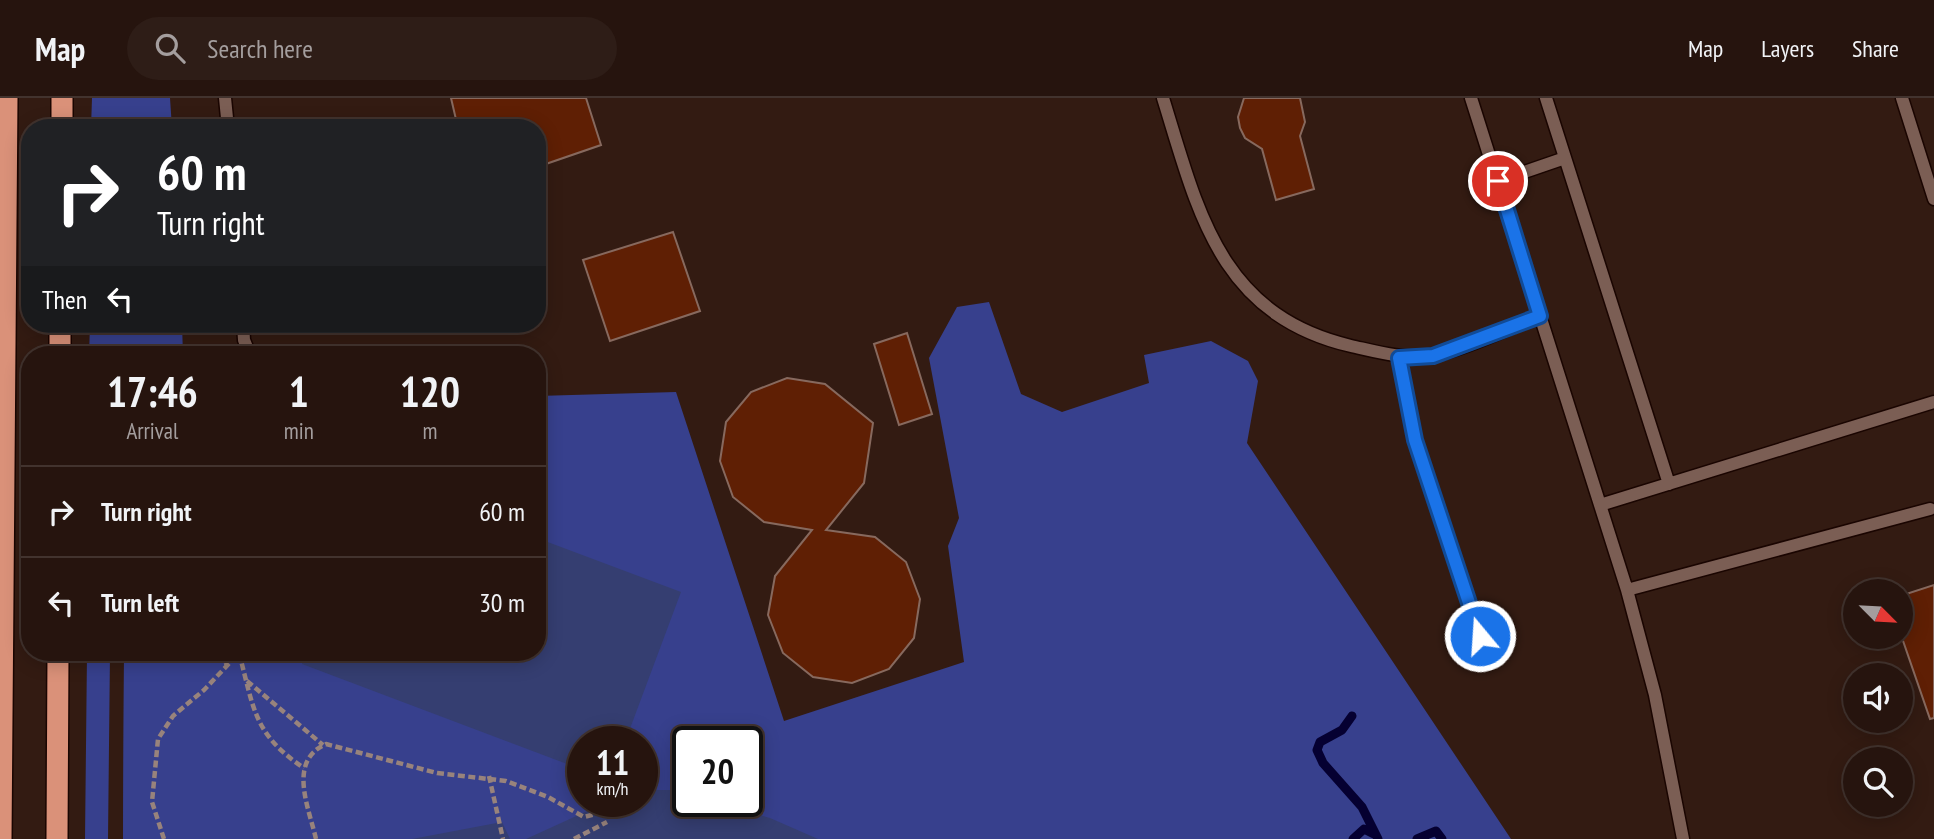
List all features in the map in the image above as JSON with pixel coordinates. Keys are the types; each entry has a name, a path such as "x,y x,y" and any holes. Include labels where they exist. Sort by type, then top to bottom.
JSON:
{"highway":[{"path":"1,839 7,98"},
{"path":"62,98 62,119"},
{"path":"57,839 58,661"}],"lane":[{"path":"225,98 227,119"},
{"path":"1163,98 1197,208 1228,268 1254,297 1282,320 1332,342 1399,358 1433,356 1540,316"},
{"path":"1471,98 1627,590 1655,695 1683,839"},
{"path":"1546,98 1669,484"},
{"path":"1902,98 1934,199"},
{"path":"1498,181 1565,158"},
{"path":"1399,358 1415,440 1489,661"},
{"path":"1600,505 1934,402"},
{"path":"1627,590 1930,509"}],"path":[{"path":"225,661 227,666"},
{"path":"164,839 152,802 158,739 173,716 232,661"},
{"path":"241,661 261,728 277,747 304,768"},
{"path":"247,681 323,745"},
{"path":"316,839 303,783 304,768 311,753 323,745 332,744 437,773 489,776 548,797 567,808"},
{"path":"489,776 503,839"},
{"path":"573,839 607,822"}],"shaded area":[{"path":"92,98 170,98 171,119 91,119"},
{"path":"989,302 1021,394 1062,412 1149,383 1144,355 1211,341 1248,361 1258,381 1247,443 1511,839 818,839 763,816 763,726 672,726 672,790 658,790 658,726 631,726 681,592 546,541 546,396 676,392 784,721 964,662 948,546 959,518 929,358 957,307"},
{"path":"90,333 182,333 183,346 89,346"},
{"path":"648,422 785,779 1464,839 123,839 124,661 546,661 546,434"},
{"path":"87,661 110,661 108,839 85,839"},
{"path":"124,661 303,661 302,664 567,764 567,817 574,817 526,839 510,839 502,822 412,839 123,839"}],"building":[{"path":"451,98 586,98 601,145 546,164 546,119 456,119"},
{"path":"1244,98 1300,98 1305,122 1300,136 1314,189 1276,200 1262,149 1245,138 1240,128 1238,117"},
{"path":"673,232 700,311 610,341 583,260"},
{"path":"907,333 932,414 899,425 874,344"},
{"path":"787,378 825,384 873,423 864,483 826,530 875,537 906,562 920,599 914,638 889,669 852,683 813,677 783,653 768,615 775,576 812,530 764,522 733,497 720,461 726,422 751,392"},
{"path":"1934,585 1934,718 1930,719 1913,663 1906,649 1913,649 1913,592"}],"waterway":[{"path":"1352,716 1342,730 1320,742 1317,750 1323,763 1362,807 1378,839"},
{"path":"1353,839 1364,829 1374,834"},
{"path":"1417,839 1436,831 1442,839"}],"route":[{"path":"1480,636 1415,440 1399,358 1433,356 1540,316 1498,181"}]}
